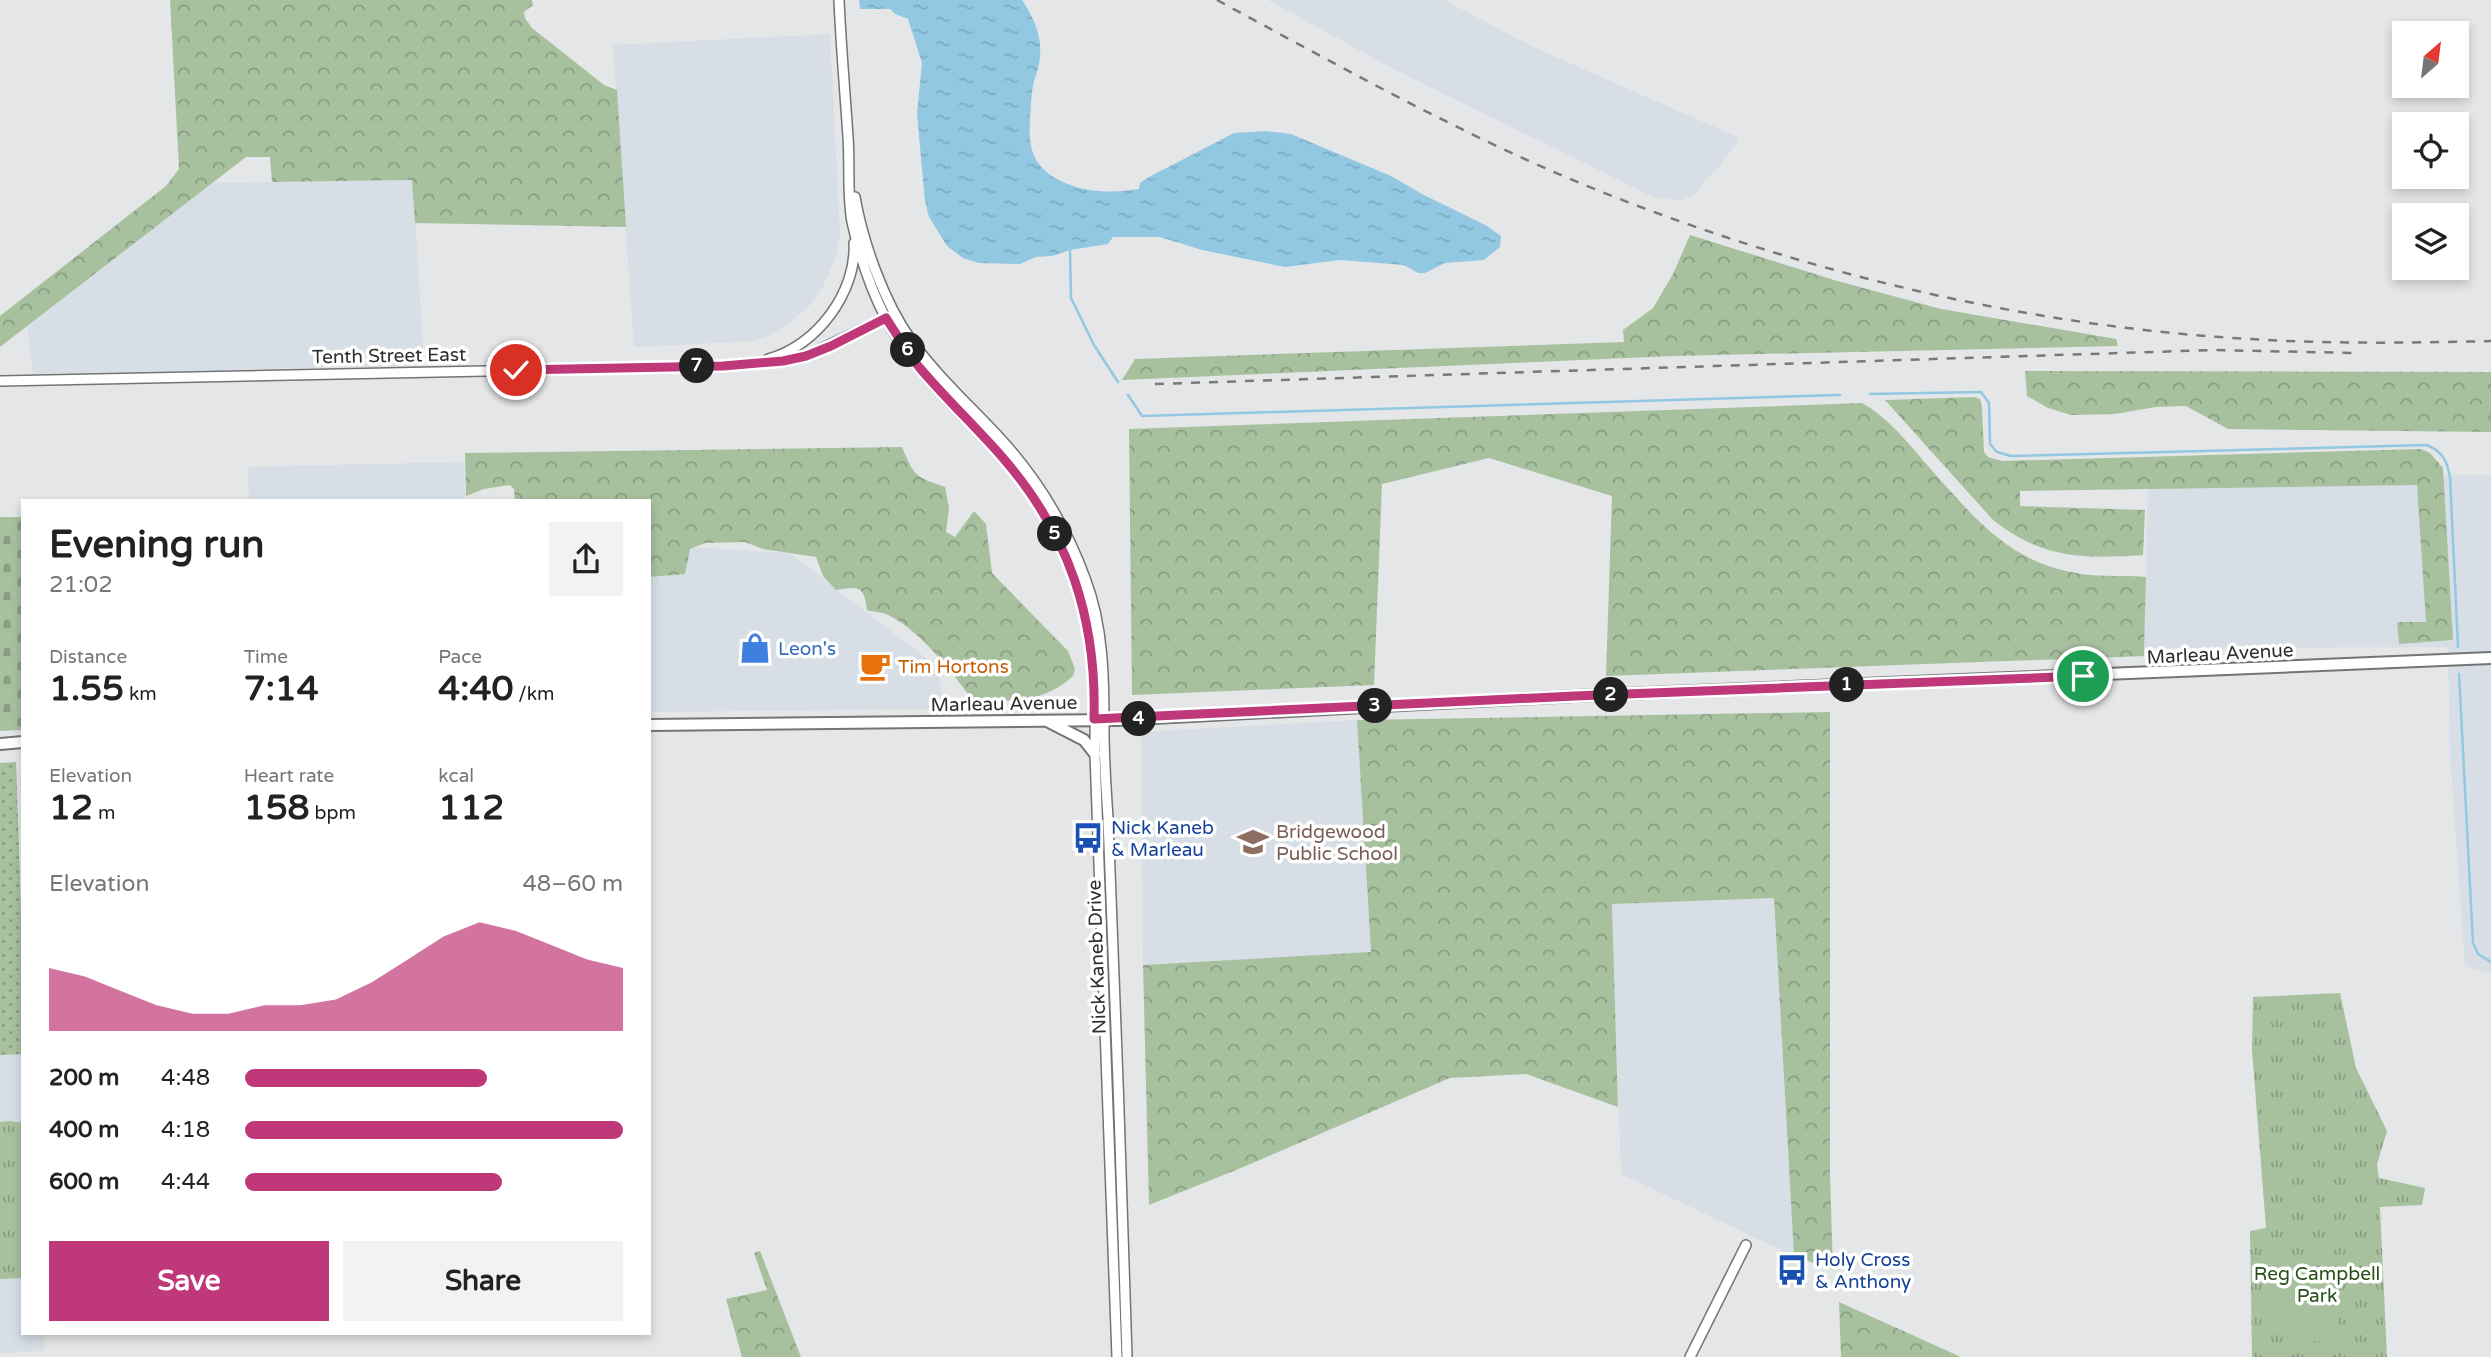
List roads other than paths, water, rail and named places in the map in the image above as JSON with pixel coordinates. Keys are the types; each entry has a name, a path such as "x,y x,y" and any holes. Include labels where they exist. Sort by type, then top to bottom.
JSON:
{"main road":[{"name":"Marleau Avenue","path":"651,725 1046,721 2491,658"},
{"path":"1046,721 1084,740 1096,754"},
{"path":"0,744 21,742"}],"street":[{"name":"Nick Kaneb Drive","path":"839,0 852,220 865,269 918,366 1003,457 1028,490 1051,526 1082,601 1093,656 1099,719 1128,1357"},
{"name":"Nick Kaneb Drive","path":"850,168 856,203 890,316"},
{"path":"748,363 774,358 796,346 815,333 830,315 848,281 854,252 852,220"},
{"name":"Tenth Street East","path":"0,382 783,361 806,356 890,316"},
{"name":"Nick Kaneb Drive","path":"1099,719 1096,754 1117,1357"},
{"path":"1690,1357 1746,1245"}],"water":[{"path":"859,0 1022,0 1036,26 1040,41 1039,62 1031,100 1032,150 1046,172 1065,183 1102,191 1139,189 1140,183 1147,178 1234,133 1267,131 1291,134 1391,176 1487,226 1501,236 1500,247 1484,260 1445,263 1425,273 1418,273 1404,265 1340,260 1285,267 1202,250 1160,237 1113,237 1108,244 1036,257 1020,264 979,263 963,258 947,246 929,217 925,201 917,114 922,63 908,19 890,9 860,9"}],"waterway":[{"path":"1070,250 1071,298 1094,345 1118,382"},
{"path":"1870,394 1981,392 1989,403 1990,444 1997,452 2011,456 2427,445 2443,458 2450,477 2458,647"},
{"path":"1128,395 1142,416 1840,395"},
{"path":"2459,674 2473,943 2478,954 2491,962"}],"railway":[{"path":"1217,0 1407,102 1552,171 1680,221 1839,271 2001,308 2166,332 2309,342 2491,341"},
{"path":"1155,384 2214,350 2355,353"}],"place":[{"name":"Leon's","path":"755,648"},
{"name":"Tim Hortons","path":"875,666"},
{"name":"Nick Kaneb & Marleau","path":"1088,838"},
{"name":"Bridgewood Public School","path":"1253,842"},
{"name":"Holy Cross & Anthony","path":"1792,1270"}],"park label":[{"name":"Reg Campbell Park","path":"2317,1284"}]}
